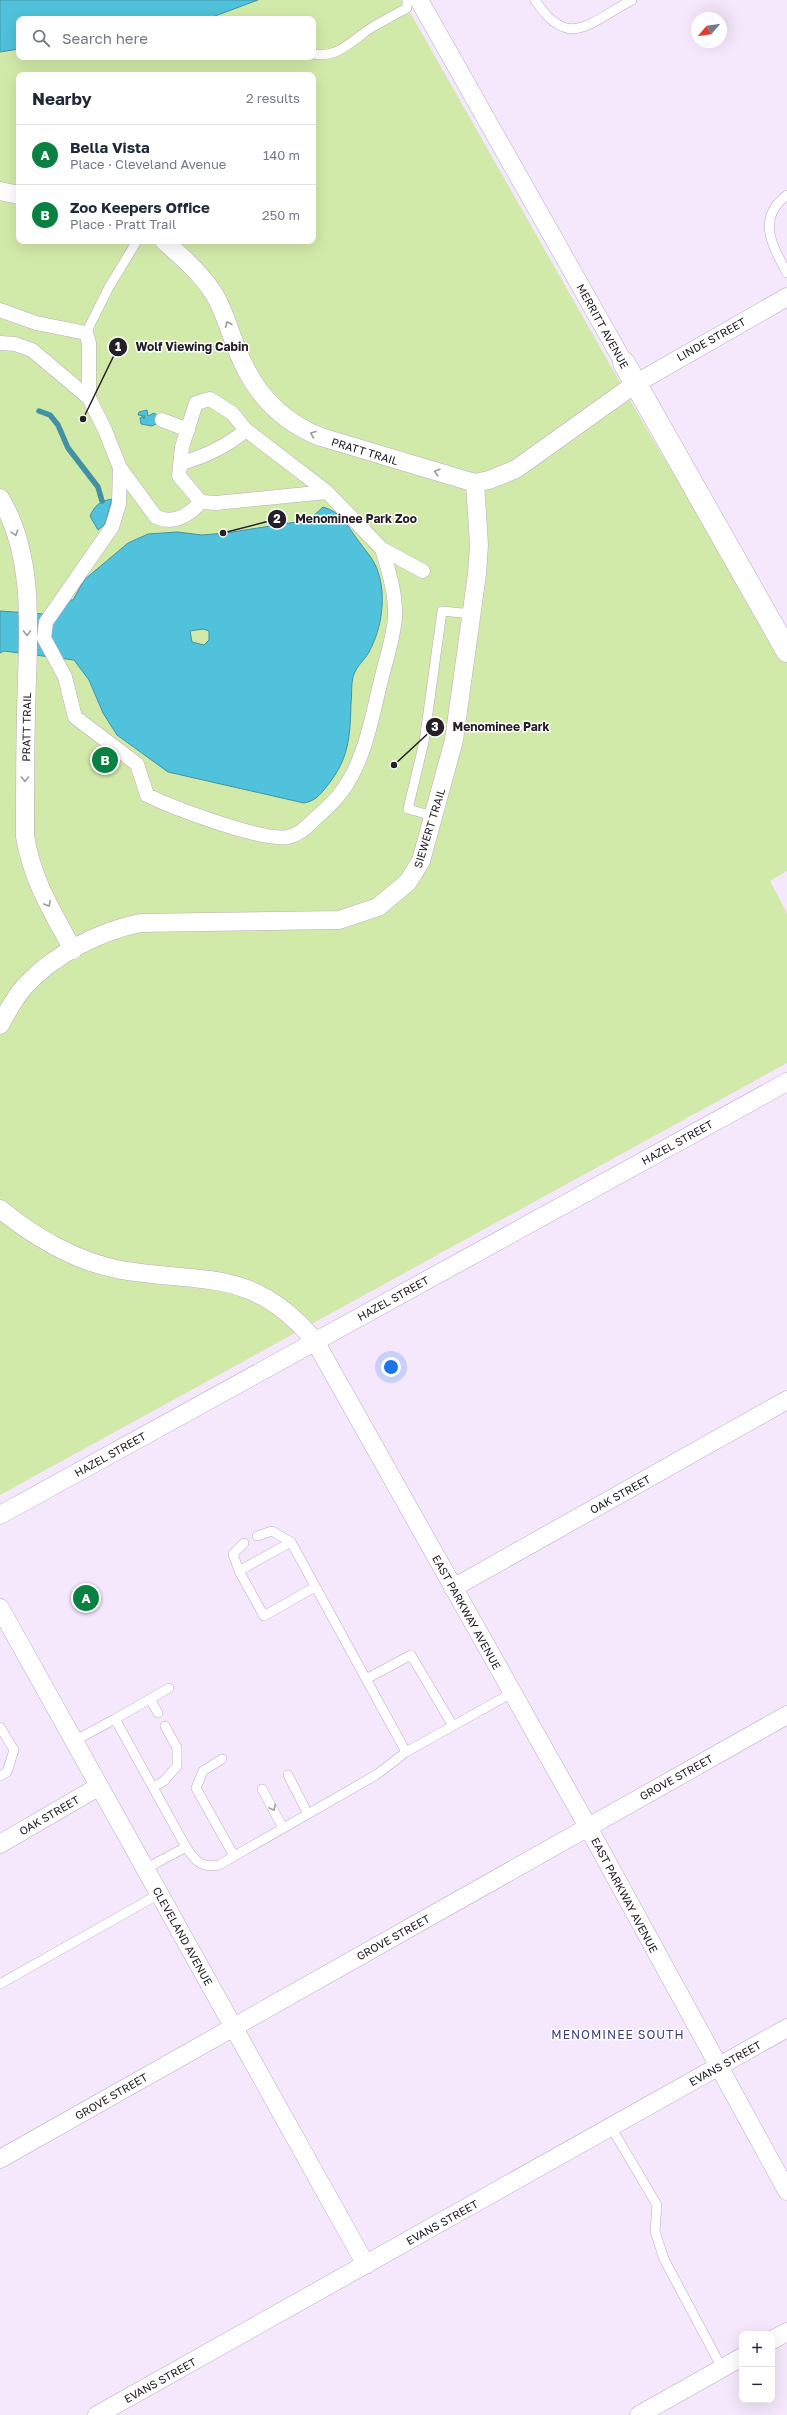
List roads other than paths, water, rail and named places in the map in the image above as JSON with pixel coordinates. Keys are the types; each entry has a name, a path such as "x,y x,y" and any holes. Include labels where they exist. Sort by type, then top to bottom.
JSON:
{"street":[{"name":"MERRITT AVENUE","path":"420,0 635,384 787,651"},
{"path":"0,191 16,194"},
{"name":"PRATT TRAIL","path":"167,244 193,267 211,289 252,380 281,415 300,429 321,437 475,483"},
{"name":"LINDE STREET","path":"635,384 787,296"},
{"path":"0,310 36,323 86,333 89,343 89,398"},
{"path":"0,343 15,344 32,350 52,364 89,398 105,430 120,468 156,517 164,521 189,515 200,502"},
{"path":"475,483 489,480 516,469 635,384"},
{"path":"327,492 216,503 200,502 179,476 182,463 182,447 196,403 210,399 232,413 246,430 327,492 382,550 423,571"},
{"path":"162,420 188,430"},
{"path":"182,463 211,453 231,443 246,430"},
{"path":"120,468 118,504 112,527 46,622 44,633 45,644 65,677 75,717 137,764 147,795 173,808 275,838 288,837 303,832 343,790 360,758 391,641 394,618 394,590 382,550"},
{"name":"SIEWERT TRAIL","path":"0,1025 24,987 34,976 97,935 140,923 316,922 339,920 361,914 378,907 394,896 408,882 421,861 454,740 472,614 479,545 475,483"},
{"name":"PRATT TRAIL","path":"0,498 10,517 20,548 27,610 25,836 29,861 37,885 73,950"},
{"name":"HAZEL STREET","path":"0,1515 787,1082"},
{"name":"EAST PARKWAY AVENUE","path":"0,1209 47,1242 96,1263 120,1269 226,1282 252,1290 272,1301 294,1317 315,1341 588,1827 787,2191"},
{"name":"OAK STREET","path":"453,1588 787,1400"},
{"name":"CLEVELAND AVENUE","path":"0,1608 98,1787 366,2264"},
{"name":"GROVE STREET","path":"0,2159 787,1715"},
{"name":"OAK STREET","path":"0,1844 98,1787"},
{"name":"EVANS STREET","path":"97,2415 787,2028"},
{"path":"775,2338 787,2332"},
{"path":"639,2415 739,2359"}],"lane":[{"path":"316,54 322,55 350,45 374,26 407,8 407,0"},
{"path":"535,0 554,24 571,30 581,27 632,0"},
{"path":"787,195 779,201 768,220 772,245 787,273"},
{"path":"86,333 109,287 135,244"},
{"path":"433,816 408,809 424,742 442,611 472,614"},
{"path":"257,1536 272,1531 290,1542 406,1752"},
{"path":"239,1571 290,1542"},
{"path":"244,1543 233,1554 239,1571 264,1616 315,1587"},
{"path":"366,1679 411,1654 453,1726"},
{"path":"74,1741 116,1719 169,1688"},
{"path":"116,1719 186,1847 196,1862 207,1867 219,1865 376,1775 406,1752 512,1693"},
{"path":"150,1699 158,1713"},
{"path":"153,1786 164,1781 178,1766 177,1748 165,1726"},
{"path":"0,1727 14,1750 7,1772 0,1776"},
{"path":"222,1759 203,1771 196,1788 234,1856"},
{"path":"288,1775 308,1814"},
{"path":"262,1789 283,1828"},
{"path":"145,1869 186,1847"},
{"path":"0,1984 159,1894"},
{"path":"611,2127 656,2205 655,2231 664,2259 722,2368"}],"water":[{"path":"0,0 258,0 215,16 16,16 16,49 0,52"},
{"path":"147,410 148,416 154,413 158,416 156,424 152,426 141,424 140,418 143,416 144,419 145,416 138,415 139,412"},
{"path":"112,499 105,524 98,530 90,516 98,504"},
{"path":"323,507 339,516 371,557 377,569 382,590 382,611 377,633 369,652 356,670 353,677 349,737 344,757 327,786 320,795 311,801 304,803 168,772 117,735 103,713 89,680 74,660 4,651 0,653 0,611 44,614 59,600 73,600 84,580 128,543 148,534 177,532 202,535 226,533 309,520","holes":["203,629 209,631 209,640 204,645 192,642 190,631"]}],"waterway":[{"path":"39,411 50,415 58,425 68,448 98,487 102,501"}],"place":[{"name":"Wolf Viewing Cabin","path":"83,419"},
{"name":"Menominee Park Zoo","path":"223,533"},
{"name":"Zoo Keepers Office","path":"105,760"},
{"name":"Menominee Park","path":"394,765"},
{"name":"Bella Vista","path":"86,1598"}],"district":[{"name":"MENOMINEE SOUTH","path":"618,2034"}]}
